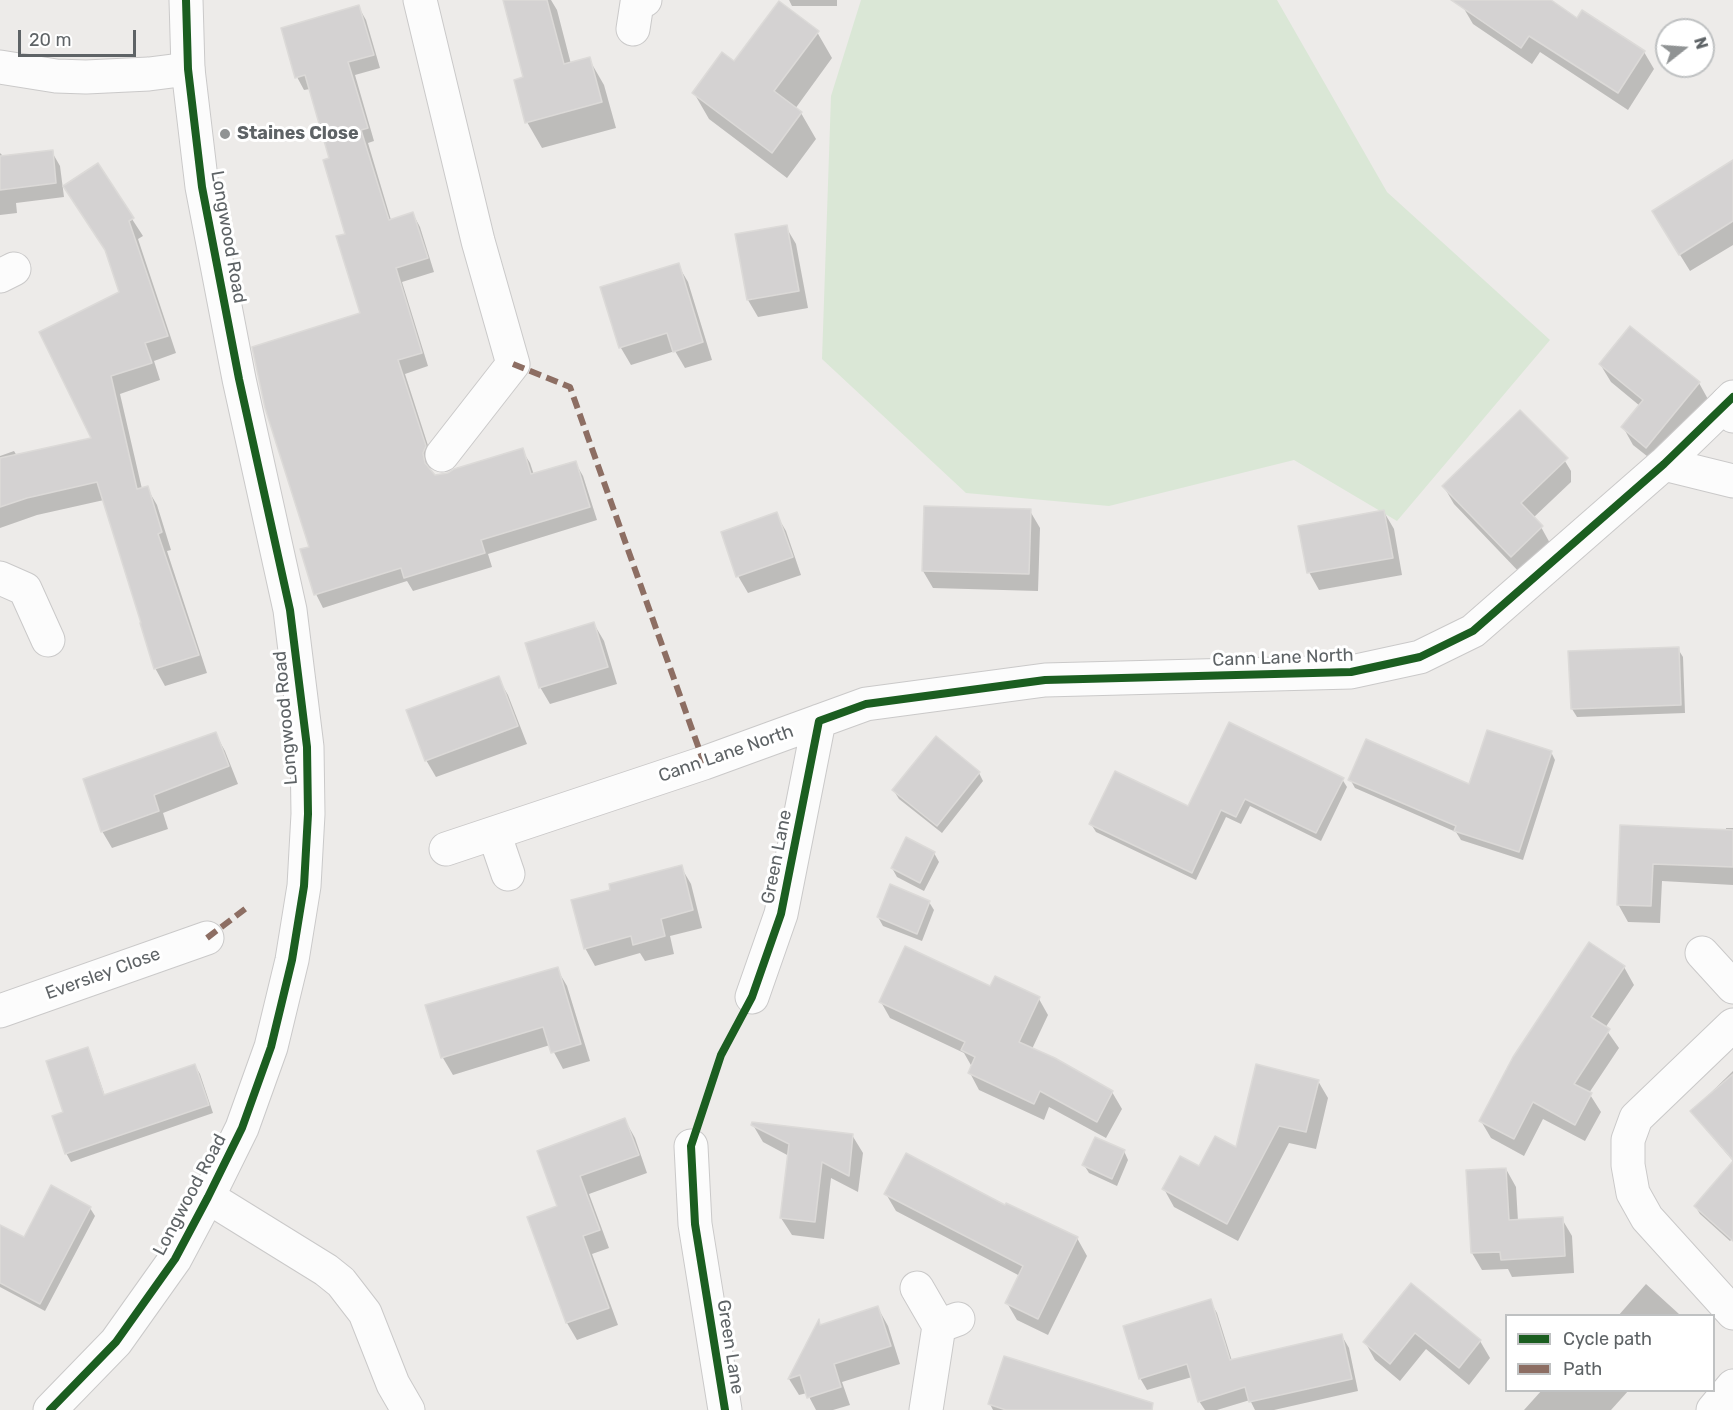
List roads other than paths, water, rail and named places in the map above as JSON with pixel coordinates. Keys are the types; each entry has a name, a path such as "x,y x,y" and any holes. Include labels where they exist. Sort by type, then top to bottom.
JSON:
{"street":[{"name":"Longwood Road","path":"50,1410 116,1342 175,1259 242,1128 271,1047 292,960 304,886 308,814 307,747 290,610 239,379 202,187 188,69 186,0"},
{"path":"420,0 478,241 513,364 442,455"},
{"path":"0,67 56,76 86,77 149,74 188,69"},
{"name":"Cann Lane North","path":"446,849 704,762 866,704 1045,680 1352,672 1420,657 1473,631 1731,405"},
{"path":"1664,464 1733,482"},
{"path":"0,579 25,589 48,640"},
{"name":"Green Lane","path":"752,997 781,914 819,721"},
{"path":"494,833 508,874"},
{"name":"Eversley Close","path":"0,1011 207,938"},
{"path":"1702,953 1733,987"},
{"path":"1733,1024 1636,1118 1628,1140 1628,1157 1634,1193 1647,1218 1733,1313"},
{"name":"Green Lane","path":"691,1146 695,1224 725,1410"},
{"path":"208,1197 326,1270 340,1282 365,1313 393,1384 408,1410"},
{"path":"917,1288 949,1323 927,1410"},
{"path":"1713,1410 1733,1386"}],"place":[{"name":"Staines Close","path":"225,134"}]}
